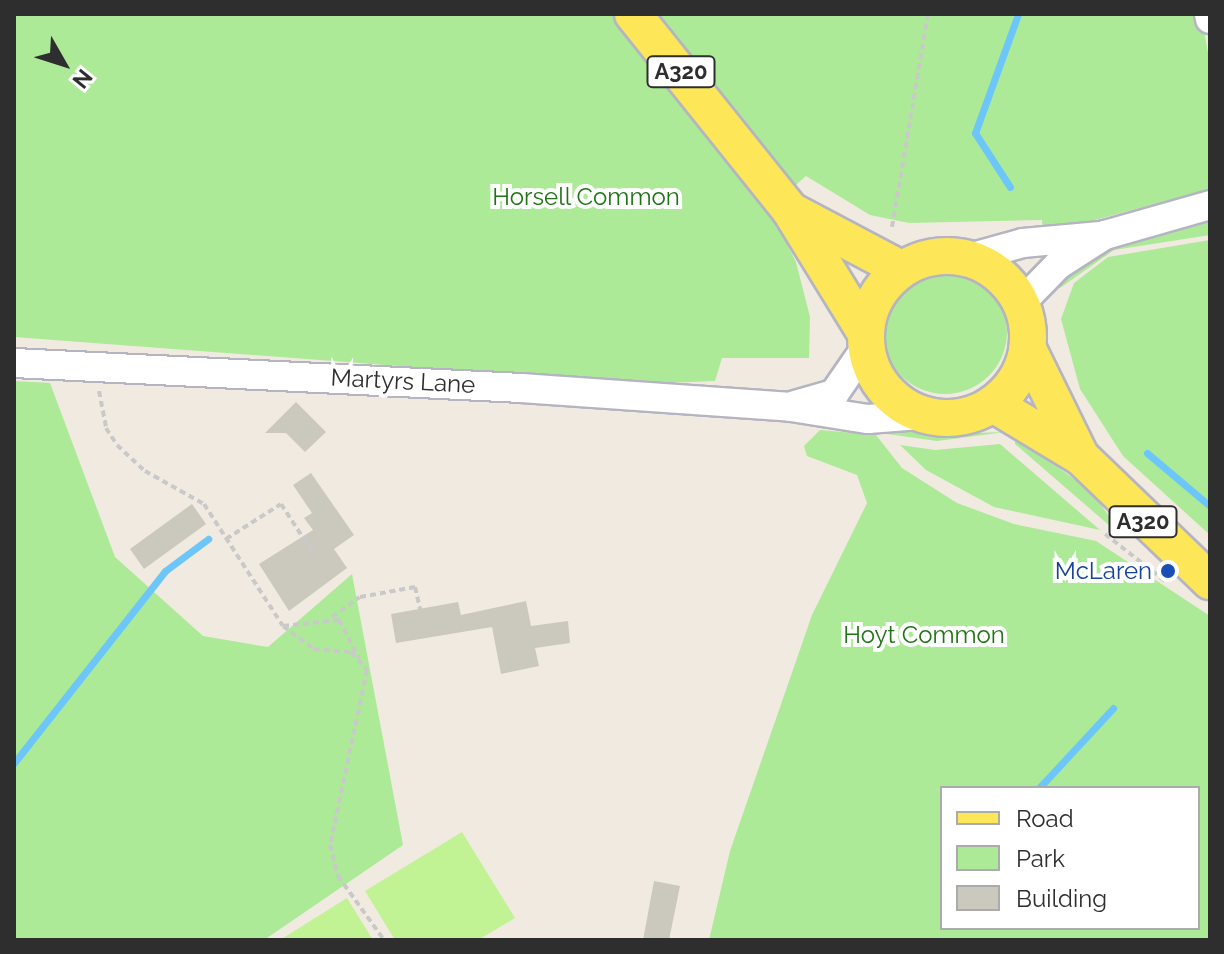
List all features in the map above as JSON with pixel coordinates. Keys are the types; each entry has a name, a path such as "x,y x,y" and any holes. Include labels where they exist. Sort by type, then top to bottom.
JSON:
{"main road":[{"name":"A320","path":"633,14 790,210 866,339"},
{"name":"A320","path":"790,210 901,269"},
{"path":"927,258 969,258 1006,279 1022,302 1028,349 1015,383 993,404 947,419 921,415 879,382 866,339 881,290 901,269 927,258"},
{"name":"A320","path":"1028,349 1081,457 1210,581"},
{"path":"993,404 1081,457"}],"street":[{"path":"969,258 1023,243 1105,235 1210,205"},
{"path":"1022,302 1058,265 1105,235"},
{"name":"Martyrs Lane","path":"791,407 834,394 866,339"},
{"name":"Martyrs Lane","path":"14,363 791,407 868,419 921,415"}],"path":[{"path":"892,227 928,14"},
{"path":"96,366 106,428 117,445 145,471 195,495 283,626 314,649 341,649 360,659"},
{"path":"226,539 281,504 313,553"},
{"path":"1105,534 1172,586"},
{"path":"283,626 332,617 360,597 415,587 420,609"},
{"path":"332,617 347,628 368,681 330,845 332,864 384,940"}],"green space":[{"name":"Horsell Common","path":"14,14 1201,14 1210,64 1210,189 1043,234 1042,220 909,223 870,215 806,176 769,208 796,262 810,317 809,358 722,358 715,381 637,384 14,337"},
{"path":"1210,215 1210,235 1114,250 1060,288 1057,283 1113,242"},
{"path":"1210,240 1210,535 1123,456 1080,389 1061,319 1074,283 1108,257"},
{"path":"945,270 969,275 989,288 1002,308 1007,332 1002,356 989,376 969,389 945,394 921,389 901,376 888,356 883,332 888,308 901,288 921,275"},
{"path":"14,381 50,383 115,557 203,636 268,647 352,574 403,845 264,940 14,940"},
{"path":"891,429 941,434 1005,432 937,441 888,434"},
{"name":"Hoyt Common","path":"820,430 876,435 902,468 957,503 1014,524 1096,541 1210,616 1210,940 709,940 730,851 812,615 867,503 857,475 807,456 804,446"},
{"path":"1015,436 1092,492 1125,539 1015,444"},
{"path":"1000,444 1100,530 994,507 926,470 900,445 935,450"},
{"path":"462,832 515,918 478,940 395,940 365,891"},
{"path":"347,898 373,940 280,940"}],"building":[{"path":"296,402 326,432 305,452 286,433 265,433"},
{"path":"311,473 354,535 334,549 347,568 289,611 259,564 313,530 304,518 312,513 293,485"},
{"path":"192,504 206,524 144,569 130,549"},
{"path":"526,601 531,626 568,621 570,643 535,648 539,666 501,674 492,627 396,643 391,614 458,602 461,615"},
{"path":"654,881 680,886 669,940 643,940"}],"waterway":[{"path":"1010,187 975,133 1018,14"},
{"path":"1147,453 1210,506"},
{"path":"14,763 165,571 208,539"},
{"path":"1041,786 1113,708"}],"place":[{"name":"McLaren","path":"1168,571"}]}
